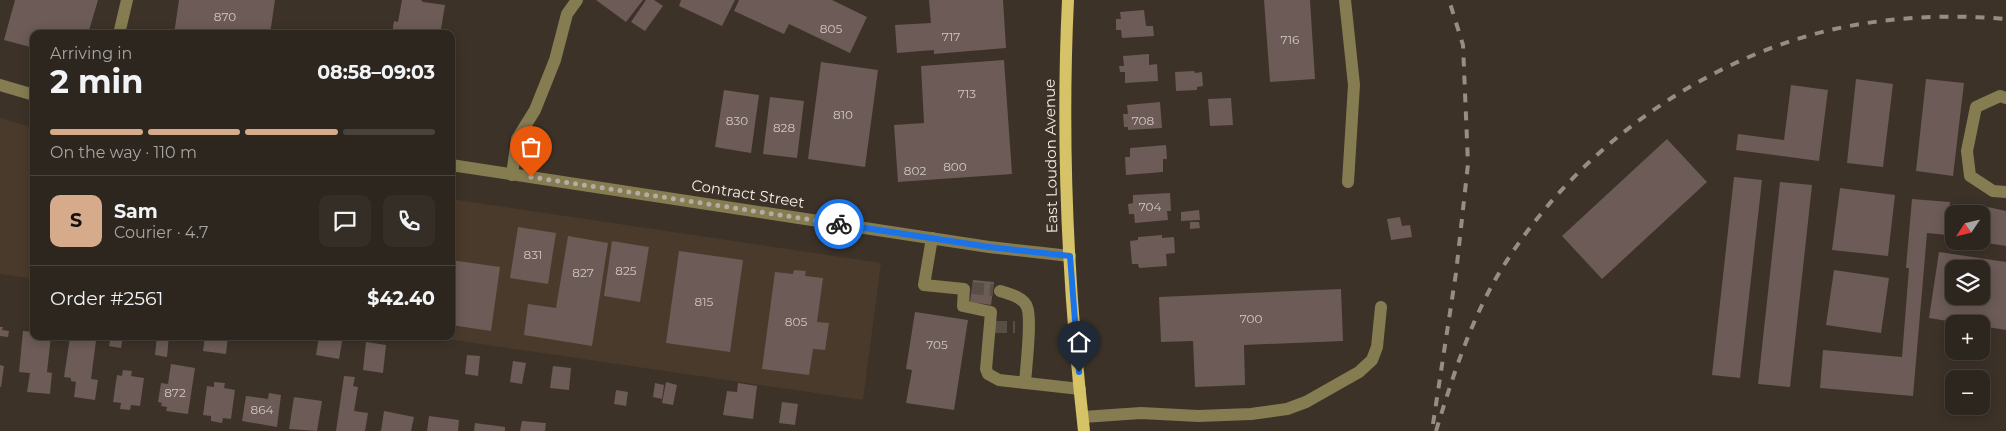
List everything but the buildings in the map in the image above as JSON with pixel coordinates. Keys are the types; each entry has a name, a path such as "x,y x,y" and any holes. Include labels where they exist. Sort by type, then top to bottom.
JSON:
{"main road":[{"name":"East Loudon Avenue","path":"1068,0 1065,109 1070,256 1084,431"}],"street":[{"path":"120,30 127,0"},
{"path":"512,174 517,139 535,110 555,60 567,14 577,0"},
{"path":"1345,0 1354,85 1348,182"},
{"path":"0,85 30,95"},
{"path":"2006,98 2000,96 1976,107 1967,151 1970,176 1993,191 2006,192"},
{"name":"Contract Street","path":"455,166 989,247 1070,256"},
{"path":"932,238 924,285 968,288 963,306 991,312"},
{"path":"1025,383 1022,327 1027,306 1021,299 996,290 991,312 992,328 986,369 988,374 999,380 1025,383 1080,389"},
{"path":"1083,417 1141,414 1198,416 1251,414 1287,409 1306,402 1359,372 1372,360 1377,347 1381,307"}],"shaded area":[{"path":"0,118 30,127 30,278 0,274"},
{"path":"455,200 881,263 863,400 453,340 455,340"}],"tunnel":[{"path":"972,288 993,290"},
{"path":"995,327 1015,327"}],"railway":[{"path":"1433,424 1456,273 1468,164 1463,45 1449,0"},
{"path":"1436,431 1469,335 1495,280 1524,236 1558,194 1596,156 1637,122 1682,91 1729,66 1779,45 1830,30 1895,19 1939,17 2006,19"}],"way so far":[{"path":"531,177 839,224"}],"route":[{"path":"839,224 989,247 1070,256 1079,372"}]}
